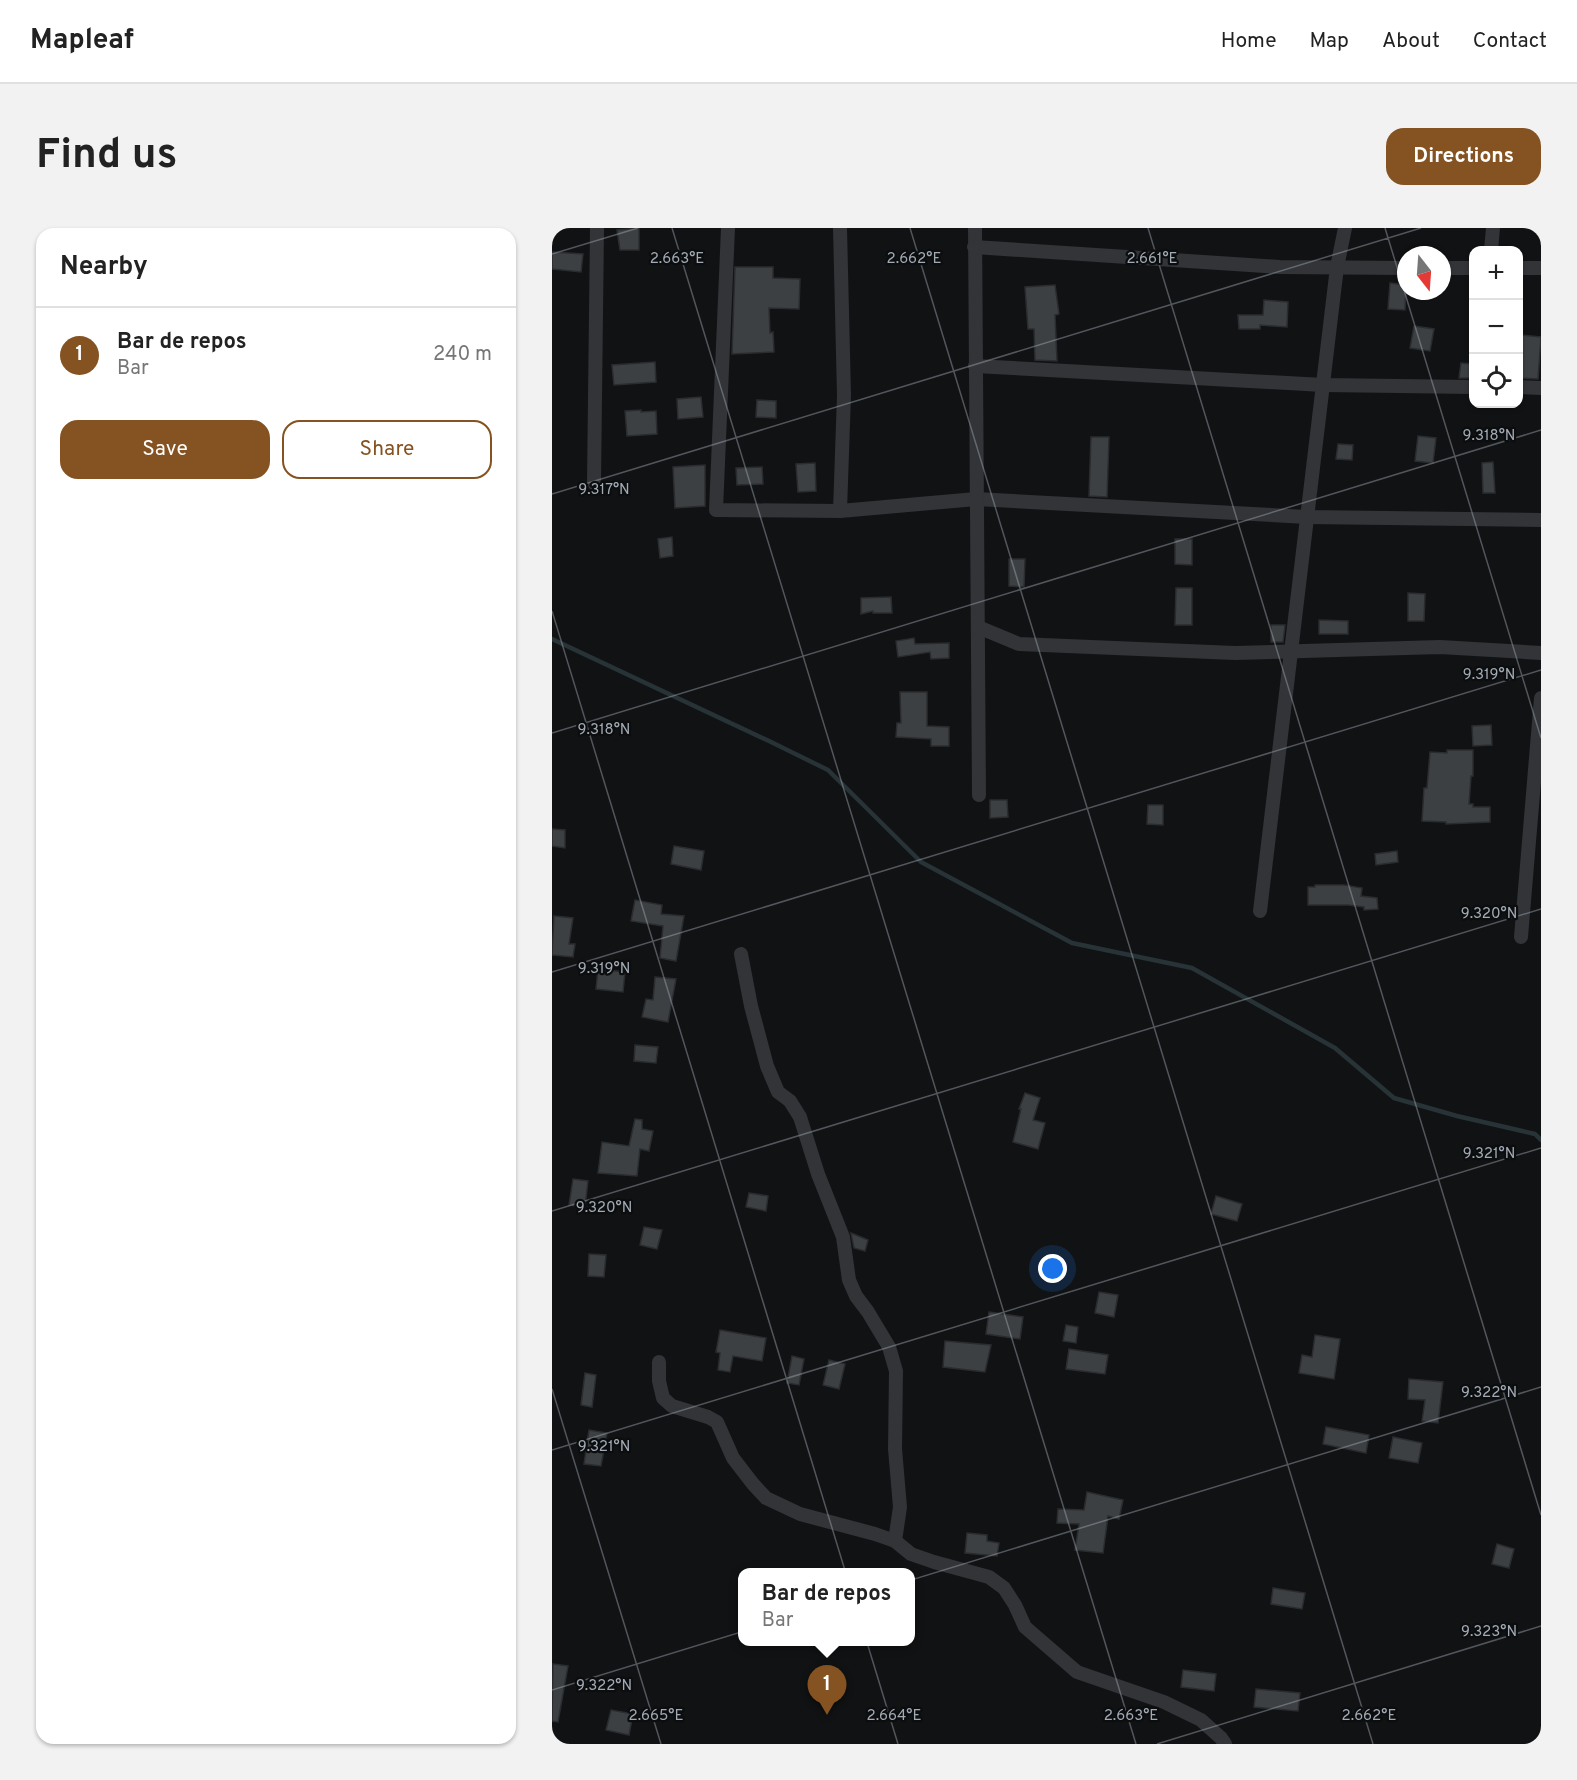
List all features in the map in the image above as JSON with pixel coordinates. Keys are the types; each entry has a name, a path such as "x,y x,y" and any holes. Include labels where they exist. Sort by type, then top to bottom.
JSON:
{"street":[{"path":"594,483 597,228"},
{"path":"728,228 716,510 840,511 976,499 1307,517 1541,520"},
{"path":"840,228 844,395 840,511"},
{"path":"975,228 979,795"},
{"path":"1260,911 1337,267 1344,228"},
{"path":"1491,246 1492,228"},
{"path":"974,247 1280,267 1397,267"},
{"path":"1451,268 1469,268"},
{"path":"1523,268 1541,268"},
{"path":"975,366 1323,385 1469,387"},
{"path":"1523,387 1541,388"},
{"path":"978,627 1019,644 1235,653 1440,647 1541,653"},
{"path":"1521,937 1541,698"},
{"path":"741,954 751,1006 767,1066 778,1092 790,1101 800,1117 818,1174 843,1237 849,1280 856,1296 889,1347 896,1371 895,1449 900,1506 895,1541"},
{"path":"659,1362 659,1381 663,1398 672,1406 717,1422 733,1458 766,1497 800,1514 895,1541 911,1554 989,1577 1004,1588 1016,1605 1025,1627 1077,1672 1164,1702 1183,1711 1201,1720 1225,1744"}],"building":[{"path":"639,228 639,250 620,250 617,230"},
{"path":"552,252 583,254 581,272 552,269"},
{"path":"735,267 773,267 773,278 800,279 799,309 769,308 770,333 773,332 774,352 732,354"},
{"path":"1390,283 1397,284 1397,300 1405,300 1405,310 1388,309"},
{"path":"1055,285 1059,314 1055,315 1057,361 1035,360 1034,329 1028,329 1025,287"},
{"path":"1264,300 1288,302 1287,327 1260,325 1260,329 1239,329 1238,315 1263,315"},
{"path":"1414,326 1434,329 1430,351 1410,348"},
{"path":"1523,335 1541,337 1538,379 1523,378"},
{"path":"655,362 656,382 614,385 612,365"},
{"path":"1461,363 1469,364 1469,378 1459,378"},
{"path":"701,397 703,417 678,419 677,399"},
{"path":"757,400 776,401 776,418 756,417"},
{"path":"641,410 641,412 656,411 657,434 627,436 625,411"},
{"path":"1418,436 1436,438 1433,463 1415,461"},
{"path":"1091,437 1109,437 1107,497 1089,496"},
{"path":"1338,444 1353,445 1352,460 1336,459"},
{"path":"1493,462 1495,493 1483,493 1482,463"},
{"path":"815,463 816,491 798,492 796,464"},
{"path":"705,465 705,506 675,508 673,467"},
{"path":"762,467 763,484 737,485 736,468"},
{"path":"672,537 673,556 660,558 658,539"},
{"path":"1175,539 1192,539 1192,565 1175,564"},
{"path":"1009,559 1025,559 1024,587 1009,586"},
{"path":"1176,588 1192,588 1192,625 1175,625"},
{"path":"1408,593 1425,594 1424,621 1408,621"},
{"path":"891,597 892,613 873,613 873,611 861,614 861,598"},
{"path":"1319,620 1348,621 1348,634 1319,634"},
{"path":"1271,625 1285,625 1283,642 1271,642"},
{"path":"914,638 915,644 949,643 949,658 931,659 930,652 898,657 896,641"},
{"path":"900,692 927,692 927,726 949,727 949,746 931,746 931,739 896,737 897,723 901,723"},
{"path":"1491,725 1492,745 1473,746 1472,726"},
{"path":"1447,750 1473,750 1473,776 1471,776 1469,804 1473,804 1473,807 1490,807 1490,822 1446,824 1446,822 1422,821 1424,788 1427,788 1430,752 1447,753"},
{"path":"990,800 1007,800 1008,817 990,818"},
{"path":"1148,805 1163,805 1163,825 1147,824"},
{"path":"552,829 565,830 565,848 552,846"},
{"path":"674,846 704,851 701,870 671,864"},
{"path":"1397,851 1398,862 1376,865 1375,854"},
{"path":"1315,885 1344,885 1362,888 1361,896 1377,898 1378,909 1364,910 1364,907 1348,905 1308,905 1308,887 1315,887"},
{"path":"635,900 662,905 661,914 684,916 676,961 660,958 663,926 631,921"},
{"path":"554,916 573,918 569,944 575,944 573,957 552,955"},
{"path":"598,969 625,972 623,992 596,989"},
{"path":"655,977 676,979 668,1022 642,1017 646,999 653,1000"},
{"path":"635,1045 658,1047 656,1063 634,1061"},
{"path":"1025,1093 1040,1098 1033,1120 1045,1123 1038,1149 1013,1142 1021,1109 1019,1109"},
{"path":"635,1119 642,1120 642,1129 653,1131 649,1151 640,1149 637,1176 598,1173 602,1142 629,1146"},
{"path":"573,1179 588,1181 585,1207 569,1205"},
{"path":"749,1193 768,1196 766,1211 746,1207"},
{"path":"1216,1196 1242,1204 1237,1221 1211,1214"},
{"path":"644,1227 662,1230 657,1249 640,1245"},
{"path":"851,1233 868,1240 865,1251 854,1248"},
{"path":"589,1254 606,1255 604,1277 588,1276"},
{"path":"1099,1292 1118,1295 1114,1317 1095,1313"},
{"path":"989,1312 1023,1317 1020,1339 986,1334"},
{"path":"1066,1325 1078,1327 1076,1343 1063,1341"},
{"path":"720,1330 766,1338 762,1361 733,1356 730,1372 718,1370 720,1353 716,1352"},
{"path":"1315,1335 1340,1339 1334,1379 1299,1373 1302,1355 1312,1357"},
{"path":"945,1341 991,1345 985,1372 943,1367"},
{"path":"1069,1349 1108,1355 1105,1374 1066,1369"},
{"path":"792,1356 804,1359 799,1385 787,1383"},
{"path":"829,1360 845,1364 839,1389 823,1385"},
{"path":"585,1373 596,1375 592,1407 581,1405"},
{"path":"1409,1379 1443,1382 1438,1423 1422,1421 1425,1400 1408,1399"},
{"path":"1326,1427 1369,1435 1366,1453 1323,1444"},
{"path":"589,1430 607,1433 601,1466 584,1464"},
{"path":"1393,1437 1422,1443 1418,1463 1389,1458"},
{"path":"1087,1492 1123,1500 1119,1519 1108,1516 1103,1553 1075,1550 1079,1524 1057,1523 1058,1509 1084,1510"},
{"path":"967,1533 987,1535 987,1541 999,1543 997,1556 965,1553"},
{"path":"1497,1544 1514,1549 1509,1568 1492,1564"},
{"path":"1273,1588 1305,1593 1302,1609 1271,1604"},
{"path":"553,1664 568,1666 558,1722 552,1721"},
{"path":"1183,1670 1216,1674 1214,1691 1181,1687"},
{"path":"1256,1689 1300,1693 1298,1711 1254,1707"},
{"path":"611,1710 633,1714 629,1735 606,1730"}],"waterway":[{"path":"552,639 828,770 921,862 1072,943 1192,968 1335,1048 1394,1098 1457,1116 1535,1134 1541,1140"}],"place":[{"name":"Bar de repos","path":"827,1715"}]}
